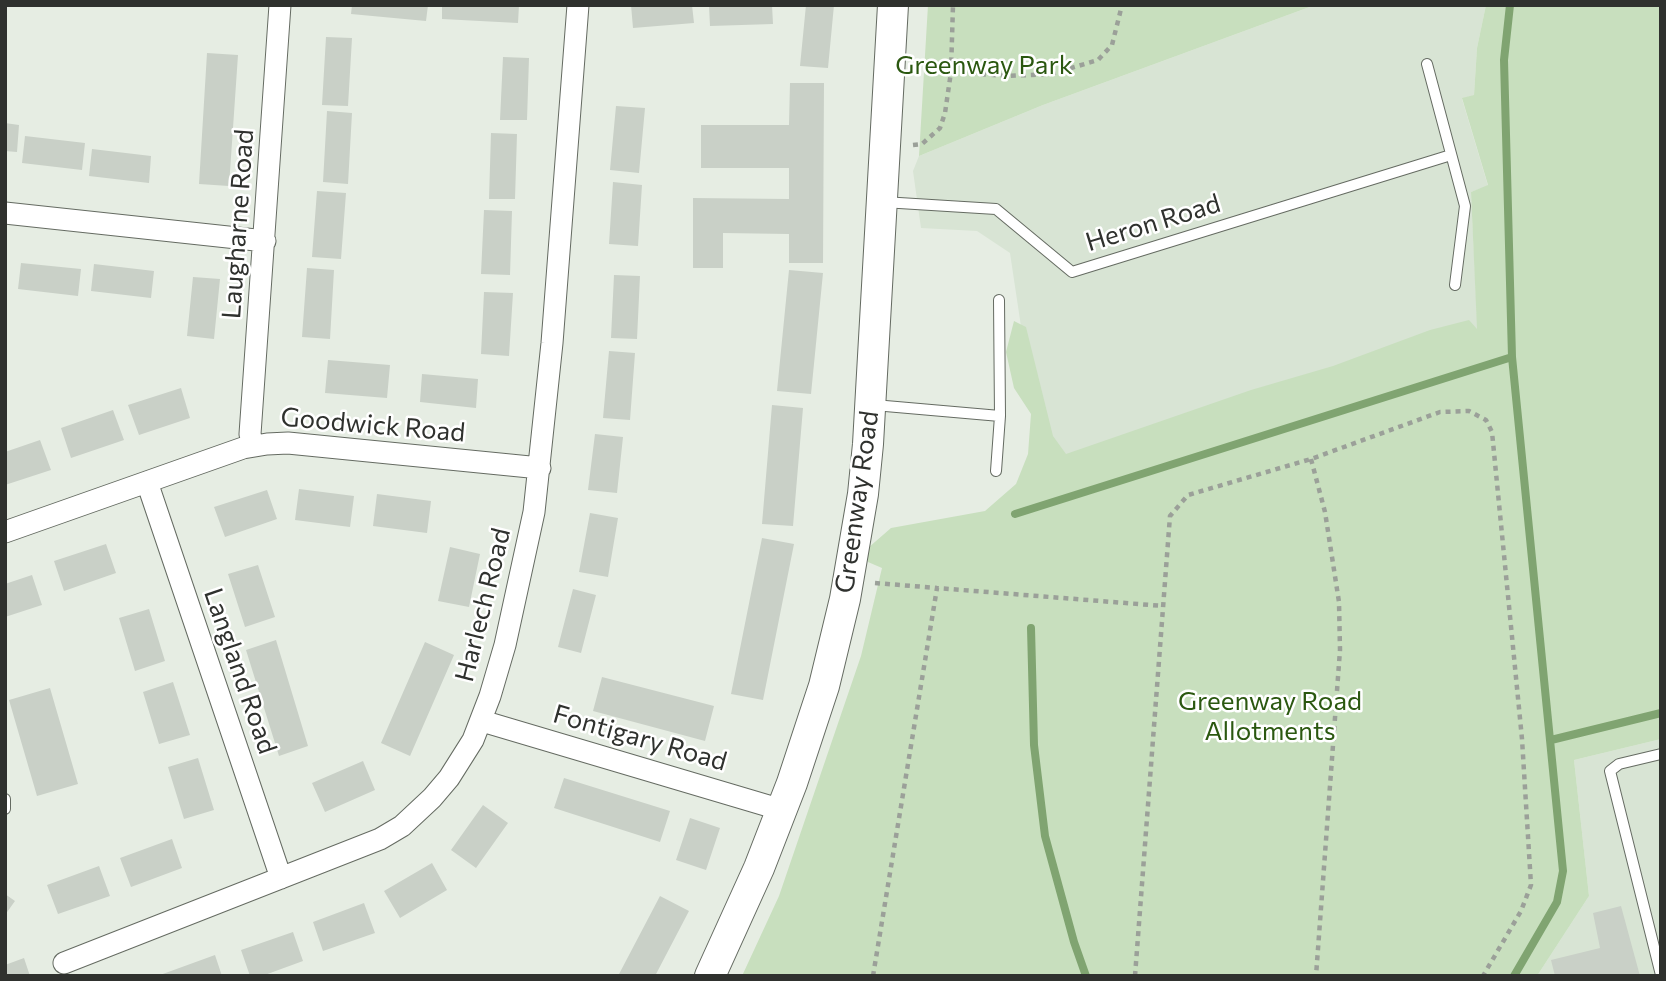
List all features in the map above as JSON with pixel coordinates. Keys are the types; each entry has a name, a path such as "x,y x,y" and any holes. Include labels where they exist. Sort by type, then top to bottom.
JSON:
{"street":[{"name":"Laugharne Road","path":"253,446 250,434 280,5"},
{"name":"Harlech Road","path":"64,963 356,850 402,826 449,778 473,740 482,720 501,657 526,557 540,468 578,5"},
{"name":"Greenway Road","path":"710,976 759,869 782,810 824,686 848,581 863,494 871,404 893,5"},
{"path":"5,213 265,241"},
{"name":"Goodwick Road","path":"5,532 253,446 288,443 540,468"},
{"name":"Langland Road","path":"146,482 281,878"},
{"name":"Fontigary Road","path":"482,720 782,810"}],"lane":[{"path":"1427,64 1465,206 1455,285"},
{"name":"Heron Road","path":"883,202 996,209 1072,272 1451,155"},
{"path":"996,471 1000,416 999,300"},
{"path":"871,404 1000,416"},
{"path":"1661,754 1619,764 1610,771 1661,975"},
{"path":"5,799 5,809"}],"path":[{"path":"913,145 922,144 940,128 947,106 953,5"},
{"path":"951,72 1007,76 1051,74 1098,60 1112,45 1122,5"},
{"path":"1135,976 1170,516 1188,495 1311,459 1440,412 1469,411 1486,420 1492,432 1522,739 1531,885 1521,911 1483,976"},
{"path":"1311,459 1325,512 1339,602 1340,650 1316,976"},
{"path":"848,581 1163,606"},
{"path":"873,976 937,588"}],"shaded area":[{"path":"1315,5 1486,5 1477,48 1474,95 1462,99 1488,186 1471,192 1478,338 1047,472 1028,373 1010,253 977,231 921,228 913,171 919,156 1043,105"},
{"path":"1661,739 1661,976 1537,976 1589,896 1574,760"}],"green space":[{"name":"Greenway Park","path":"928,5 1315,5 1043,105 919,156"},
{"name":"Greenway Road Allotments","path":"1486,5 1661,5 1661,739 1574,760 1589,896 1537,976 742,976 779,896 861,656 882,568 868,562 868,548 891,528 985,511 1016,484 1028,454 1031,414 1014,388 1006,352 1014,321 1026,327 1053,436 1066,454 1251,390 1333,366 1430,330 1469,320 1477,329 1471,192 1488,185 1462,98 1474,95 1477,48"}],"building":[{"path":"352,5 428,5 426,21 351,14"},
{"path":"442,5 519,5 518,23 442,19"},
{"path":"631,5 692,5 694,23 633,28"},
{"path":"709,5 772,5 773,24 710,26"},
{"path":"806,5 834,5 828,68 800,66"},
{"path":"326,37 352,38 348,106 322,105"},
{"path":"207,53 238,55 229,186 199,184"},
{"path":"503,57 529,58 527,120 500,120"},
{"path":"790,83 824,83 823,263 789,263 789,234 723,233 723,268 693,268 693,198 789,199 789,168 701,168 701,125 789,125"},
{"path":"616,106 645,108 639,173 610,170"},
{"path":"327,111 352,113 348,184 323,182"},
{"path":"5,123 19,125 17,152 5,151"},
{"path":"491,133 517,134 515,199 489,199"},
{"path":"25,136 85,143 82,170 22,163"},
{"path":"92,149 151,156 149,183 89,176"},
{"path":"613,182 642,185 638,246 609,244"},
{"path":"317,191 346,193 341,259 312,257"},
{"path":"484,210 512,211 510,275 481,274"},
{"path":"21,263 81,269 78,296 18,289"},
{"path":"94,264 154,271 151,298 91,291"},
{"path":"307,268 334,270 330,339 302,337"},
{"path":"789,270 823,273 811,394 777,391"},
{"path":"614,275 640,276 637,339 611,338"},
{"path":"193,277 220,279 214,339 187,336"},
{"path":"484,292 513,293 509,356 481,354"},
{"path":"609,351 635,353 630,420 603,418"},
{"path":"328,360 390,365 387,398 325,393"},
{"path":"422,374 478,379 476,408 420,402"},
{"path":"181,388 190,418 139,435 128,405"},
{"path":"772,405 803,408 793,526 762,524"},
{"path":"113,410 124,440 71,458 61,428"},
{"path":"595,434 623,437 617,493 588,490"},
{"path":"40,440 51,470 5,485 5,452"},
{"path":"299,489 354,496 350,527 295,520"},
{"path":"267,490 277,519 225,537 214,507"},
{"path":"377,494 431,501 427,533 373,526"},
{"path":"590,513 618,518 608,577 579,572"},
{"path":"762,538 794,544 763,700 731,694"},
{"path":"106,544 116,573 64,591 54,561"},
{"path":"450,547 480,554 469,607 438,601"},
{"path":"258,565 275,617 245,627 228,574"},
{"path":"32,575 42,605 5,617 5,584"},
{"path":"573,589 596,595 581,653 558,647"},
{"path":"149,609 165,661 135,671 119,618"},
{"path":"276,640 308,746 279,756 246,650"},
{"path":"425,642 454,655 410,756 381,743"},
{"path":"602,677 714,706 705,741 593,711"},
{"path":"173,682 190,735 159,744 143,692"},
{"path":"50,688 78,784 37,796 9,700"},
{"path":"198,758 214,810 184,819 168,767"},
{"path":"363,761 375,790 325,812 312,783"},
{"path":"564,778 670,811 660,842 554,808"},
{"path":"483,805 508,823 476,868 451,850"},
{"path":"690,818 720,828 706,870 676,860"},
{"path":"172,839 182,868 131,887 120,858"},
{"path":"432,863 447,890 400,918 384,891"},
{"path":"99,866 110,896 58,914 47,885"},
{"path":"5,894 15,901 5,915"},
{"path":"660,896 689,911 655,976 618,976"},
{"path":"364,903 375,933 323,951 313,922"},
{"path":"1621,906 1640,976 1555,976 1551,960 1600,948 1593,913"},
{"path":"293,932 303,961 262,976 250,976 241,950"},
{"path":"215,955 222,976 160,976 160,975"},
{"path":"24,958 30,976 5,976 5,965"}],"waterway":[{"path":"1510,5 1504,60 1512,357 1563,871 1557,902 1514,976"},
{"path":"1015,514 1512,357"},
{"path":"1031,628 1034,745 1045,836 1086,976"},
{"path":"1551,740 1661,713"}]}
